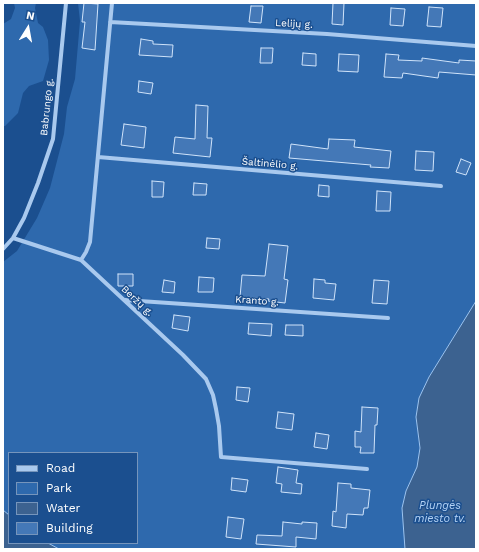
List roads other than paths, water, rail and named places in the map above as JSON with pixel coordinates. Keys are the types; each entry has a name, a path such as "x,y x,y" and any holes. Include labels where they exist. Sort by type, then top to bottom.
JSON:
{"street":[{"name":"Babrungo g.","path":"3,250 13,238 24,218 38,183 52,139 66,3"},
{"path":"13,238 81,260 86,252 90,242 112,3"},
{"name":"Lelijų g.","path":"110,22 327,34 476,46"},
{"name":"Šaltinėlio g.","path":"98,158 441,186"},
{"name":"Beržų g.","path":"81,260 183,355 206,379 213,395 216,409 219,426 221,457 366,469"},
{"name":"Kranto g.","path":"125,300 388,318"}],"water":[{"name":"Plungės miesto tv.","path":"476,301 476,549 405,549 402,508 406,491 417,467 420,448 416,417 419,398 429,377"},
{"path":"3,510 8,514 8,544 50,544 59,549 3,549"}]}
